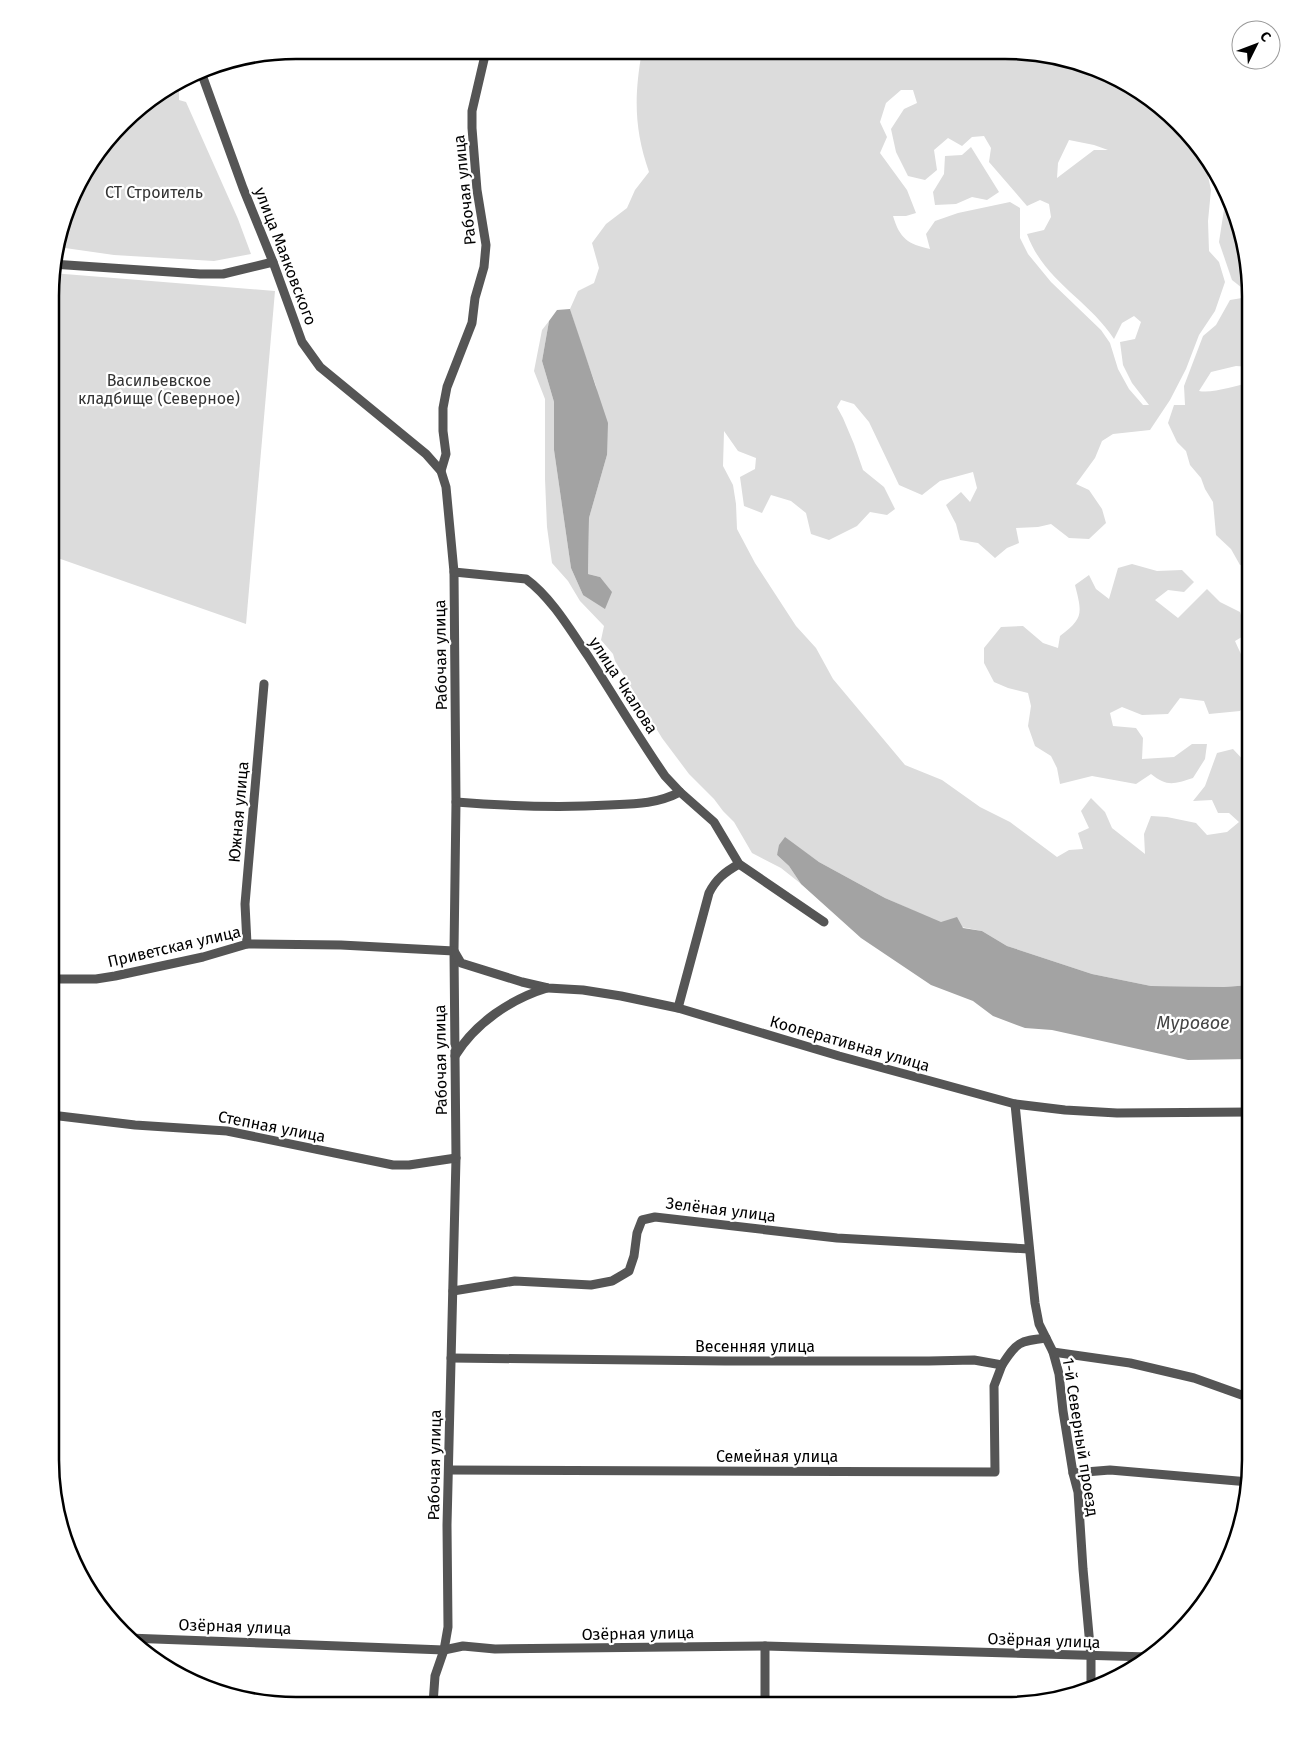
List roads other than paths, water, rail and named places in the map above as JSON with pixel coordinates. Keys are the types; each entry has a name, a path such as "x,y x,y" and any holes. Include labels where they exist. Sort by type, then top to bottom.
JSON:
{"street":[{"name":"Рабочая улица","path":"441,471 446,454 443,408 447,387 472,323 475,298 484,267 486,245 477,190 472,128 472,111 484,59"},
{"name":"улица Маяковского","path":"203,78 302,342 320,367 386,422"},
{"path":"61,265 223,274 273,262"},
{"name":"Рабочая улица","path":"386,422 426,454 441,471 446,487 454,572 456,1158 449,1470 448,1627 444,1650 435,1676 434,1697"},
{"name":"улица Чкалова","path":"454,572 526,579 537,589 573,633 665,776 714,822 739,864 824,922"},
{"name":"Южная улица","path":"247,944 245,904 264,684"},
{"path":"456,802 515,806 581,807 665,800 680,792"},
{"path":"678,1008 709,893 714,883 723,873 739,864"},
{"name":"Приветская улица","path":"59,979 96,979 115,976 203,957 247,944 341,944 454,951"},
{"name":"Кооперативная улица","path":"454,951 461,963 522,982 548,988 583,990 621,996 678,1008 856,1061 1015,1104 1065,1110 1118,1113 1242,1112"},
{"path":"455,1056 465,1040 480,1026 515,1001 548,988"},
{"name":"1-й Северный проезд","path":"1015,1104 1035,1303 1039,1324 1053,1352 1059,1374 1063,1412 1078,1492 1091,1657 1091,1681"},
{"name":"Степная улица","path":"59,1116 135,1125 227,1131 393,1165 409,1165 456,1158"},
{"name":"Зелёная улица","path":"453,1291 515,1281 591,1284 612,1281 629,1271 634,1256 637,1233 642,1220 655,1217 837,1238 1029,1249"},
{"path":"1002,1365 1011,1350 1022,1341 1046,1338"},
{"path":"1053,1352 1130,1362 1194,1378 1242,1395"},
{"name":"Весенняя улица","path":"451,1358 744,1361 974,1360 1002,1365"},
{"name":"Семейная улица","path":"449,1470 995,1472 994,1386 1002,1365"},
{"path":"1073,1473 1110,1470 1241,1481"},
{"name":"Озёрная улица","path":"138,1638 444,1650 463,1646 495,1649 765,1646 1136,1658"},
{"path":"765,1646 765,1697"}],"water":[{"path":"570,309 608,423 607,455 589,518 588,574 600,577 612,592 605,609 583,595 571,568 554,450 554,402 542,361 549,321 557,310"},
{"name":"Муровое","path":"785,837 819,862 885,898 941,922 957,917 963,928 982,931 1007,946 1092,974 1151,986 1242,986 1242,1059 1188,1060 1052,1030 1025,1028 993,1016 973,1001 931,985 861,938 801,884 789,866 777,855 779,845"}],"park label":[{"name":"СТ Строитель","path":"154,192"},
{"name":"Васильевское кладбище (Северное)","path":"159,389"}]}
